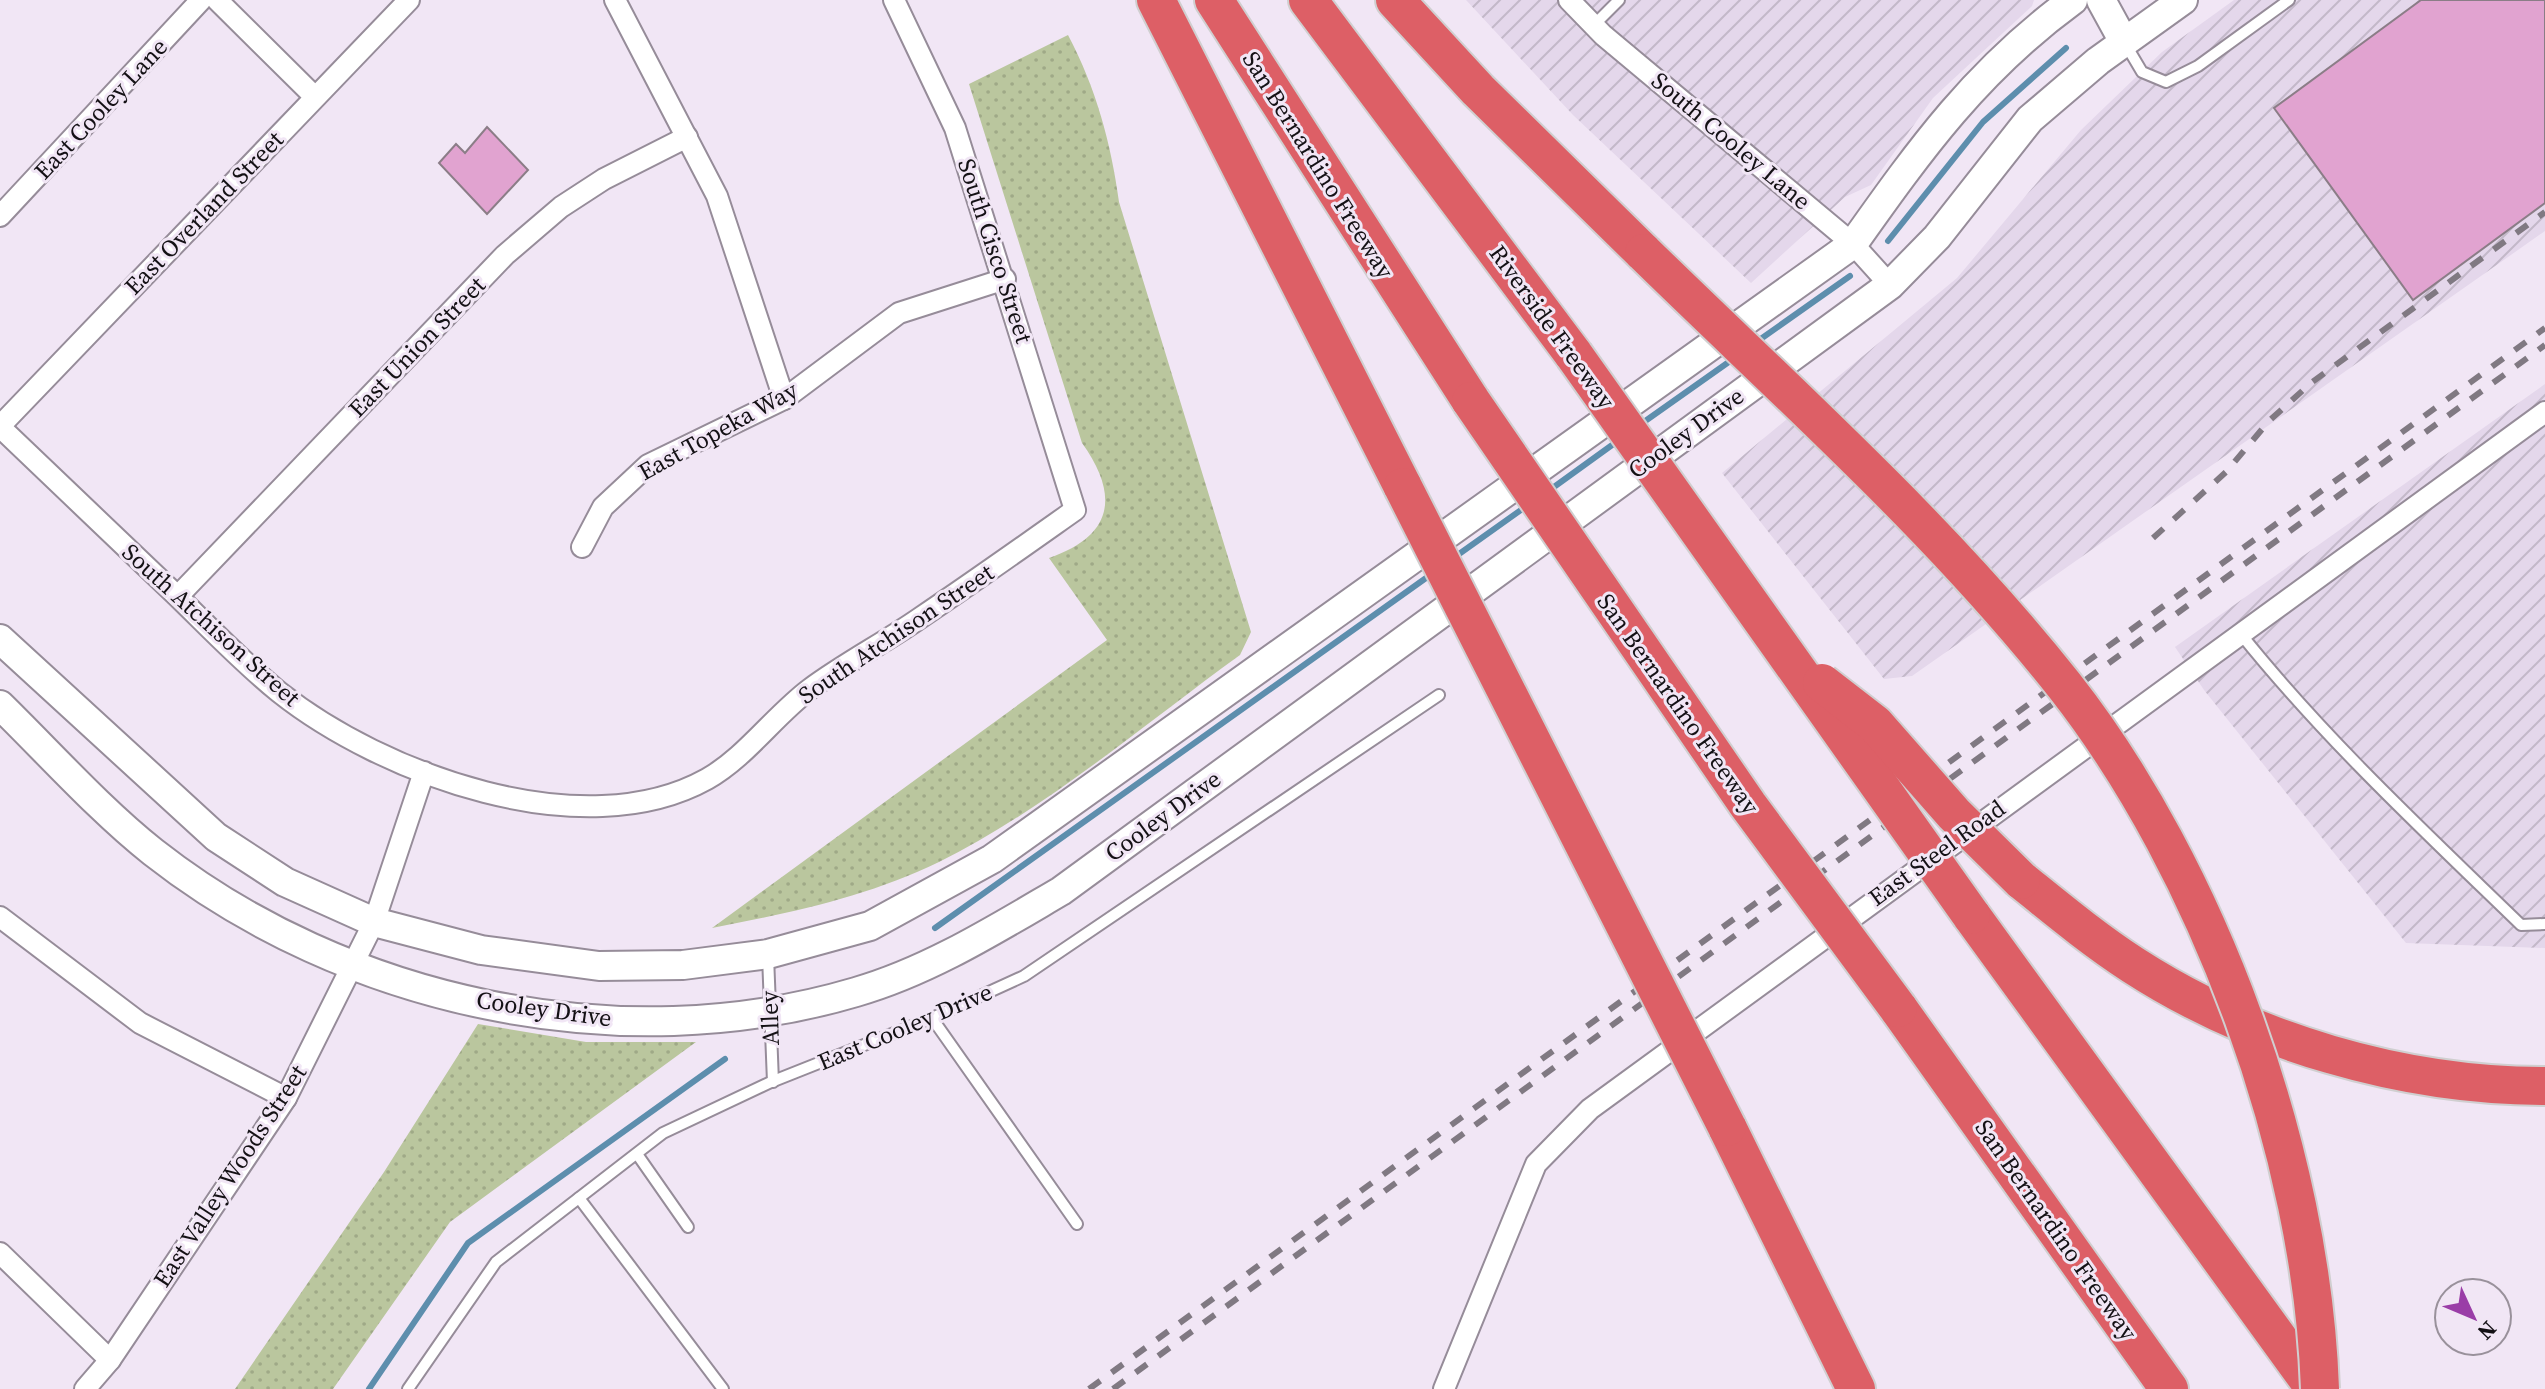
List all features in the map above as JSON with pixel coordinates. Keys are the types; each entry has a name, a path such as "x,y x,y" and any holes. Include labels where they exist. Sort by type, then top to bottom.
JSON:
{"highway":[{"path":"1156,0 1727,1127 1856,1389"},
{"name":"San Bernardino Freeway","path":"1214,0 1471,401 1741,794 1898,1008 2169,1389"},
{"name":"Riverside Freeway","path":"1308,0 1574,355 1791,659"},
{"path":"1395,0 1478,90 1980,584 2066,687 2137,794 2199,910 2234,992 2277,1121 2305,1248 2318,1389"},
{"path":"1791,659 1971,915 2318,1389"},
{"path":"1791,659 1875,724 1954,814 2021,880 2134,966 2206,1005 2282,1038 2376,1065 2451,1079 2545,1086"}],"street":[{"name":"East Cooley Lane","path":"0,216 201,0"},
{"path":"217,0 315,97"},
{"name":"East Overland Street","path":"0,427 409,0"},
{"path":"615,0 717,196 784,399"},
{"name":"South Cisco Street","path":"894,0 955,128 1005,279 1075,510"},
{"name":"South Cooley Lane","path":"1569,0 1594,25 1853,244 1890,285"},
{"name":"Cooley Drive","path":"0,639 216,837 285,882 374,922 481,950 599,966 683,965 768,954 870,926 992,859 1853,244 1928,138 1982,76 2030,31 2073,0"},
{"path":"2101,0 2124,42"},
{"name":"Cooley Drive","path":"0,705 152,851 251,918 353,966 475,1001 587,1020 718,1021 857,992 944,957 1061,891 1890,285 1937,237 2030,119 2124,42 2183,0"},
{"name":"East Union Street","path":"178,596 505,255 561,207 604,179 687,137"},
{"name":"East Topeka Way","path":"582,547 603,507 648,465 784,399 899,313 1005,279"},
{"name":"East Steel Road","path":"1444,1389 1521,1193 1536,1164 1568,1130 1635,1072 2545,412"},
{"name":"South Atchison Street","path":"0,427 280,693 331,728 424,772 487,793 577,808 673,793 708,778 810,689 919,619 1075,510"},
{"name":"East Valley Woods Street","path":"85,1389 110,1360 286,1098 374,922 424,772"},
{"path":"0,917 140,1023 286,1098"},
{"path":"0,1253 110,1360"}],"lane":[{"path":"1594,25 1619,0"},
{"path":"2124,42 2142,72 2166,82 2198,66 2289,0"},
{"path":"2240,633 2297,705 2346,757 2521,925 2545,924"},
{"name":"East Cooley Drive","path":"408,1389 496,1262 663,1133 773,1082 932,1018 1024,976 1439,695"},
{"name":"Alley","path":"768,954 773,1082"},
{"path":"932,1018 1077,1224"},
{"path":"637,1154 688,1227"},
{"path":"579,1198 723,1389"}],"shaded area":[{"path":"1466,0 2034,0 2032,6 1933,98 1871,185 1845,197 1751,283 1573,115"},
{"path":"2234,0 2545,0 2545,231 1912,676 1884,679 1722,473 1957,278 2081,130 2162,52"},
{"path":"2545,384 2545,948 2406,943 2204,690 2175,647"}],"green space":[{"path":"1068,35 1087,75 1101,116 1119,202 1251,632 1240,655 1055,792 978,841 939,862 884,885 799,910 712,928 1107,640 1049,558 1070,549 1098,526 1104,512 1105,497 1102,480 1082,443 969,84"},
{"path":"478,1024 586,1042 696,1042 450,1222 333,1389 235,1389 384,1172"}],"building":[{"path":"2421,0 2545,0 2545,203 2413,300 2274,108"},
{"path":"487,127 528,170 487,214 439,163 456,144 465,153"}],"waterway":[{"path":"1888,241 1983,122 2066,48"},
{"path":"1755,343 1850,276"},
{"path":"1641,424 1733,359"},
{"path":"1547,492 1619,440"},
{"path":"1452,559 1528,505"},
{"path":"935,928 1433,573"},
{"path":"369,1389 468,1243 725,1059"}],"railway":[{"path":"2153,538 2226,472 2269,421 2311,383 2545,212"},
{"path":"1089,1389 2545,328"},
{"path":"1113,1389 2545,345"}]}
